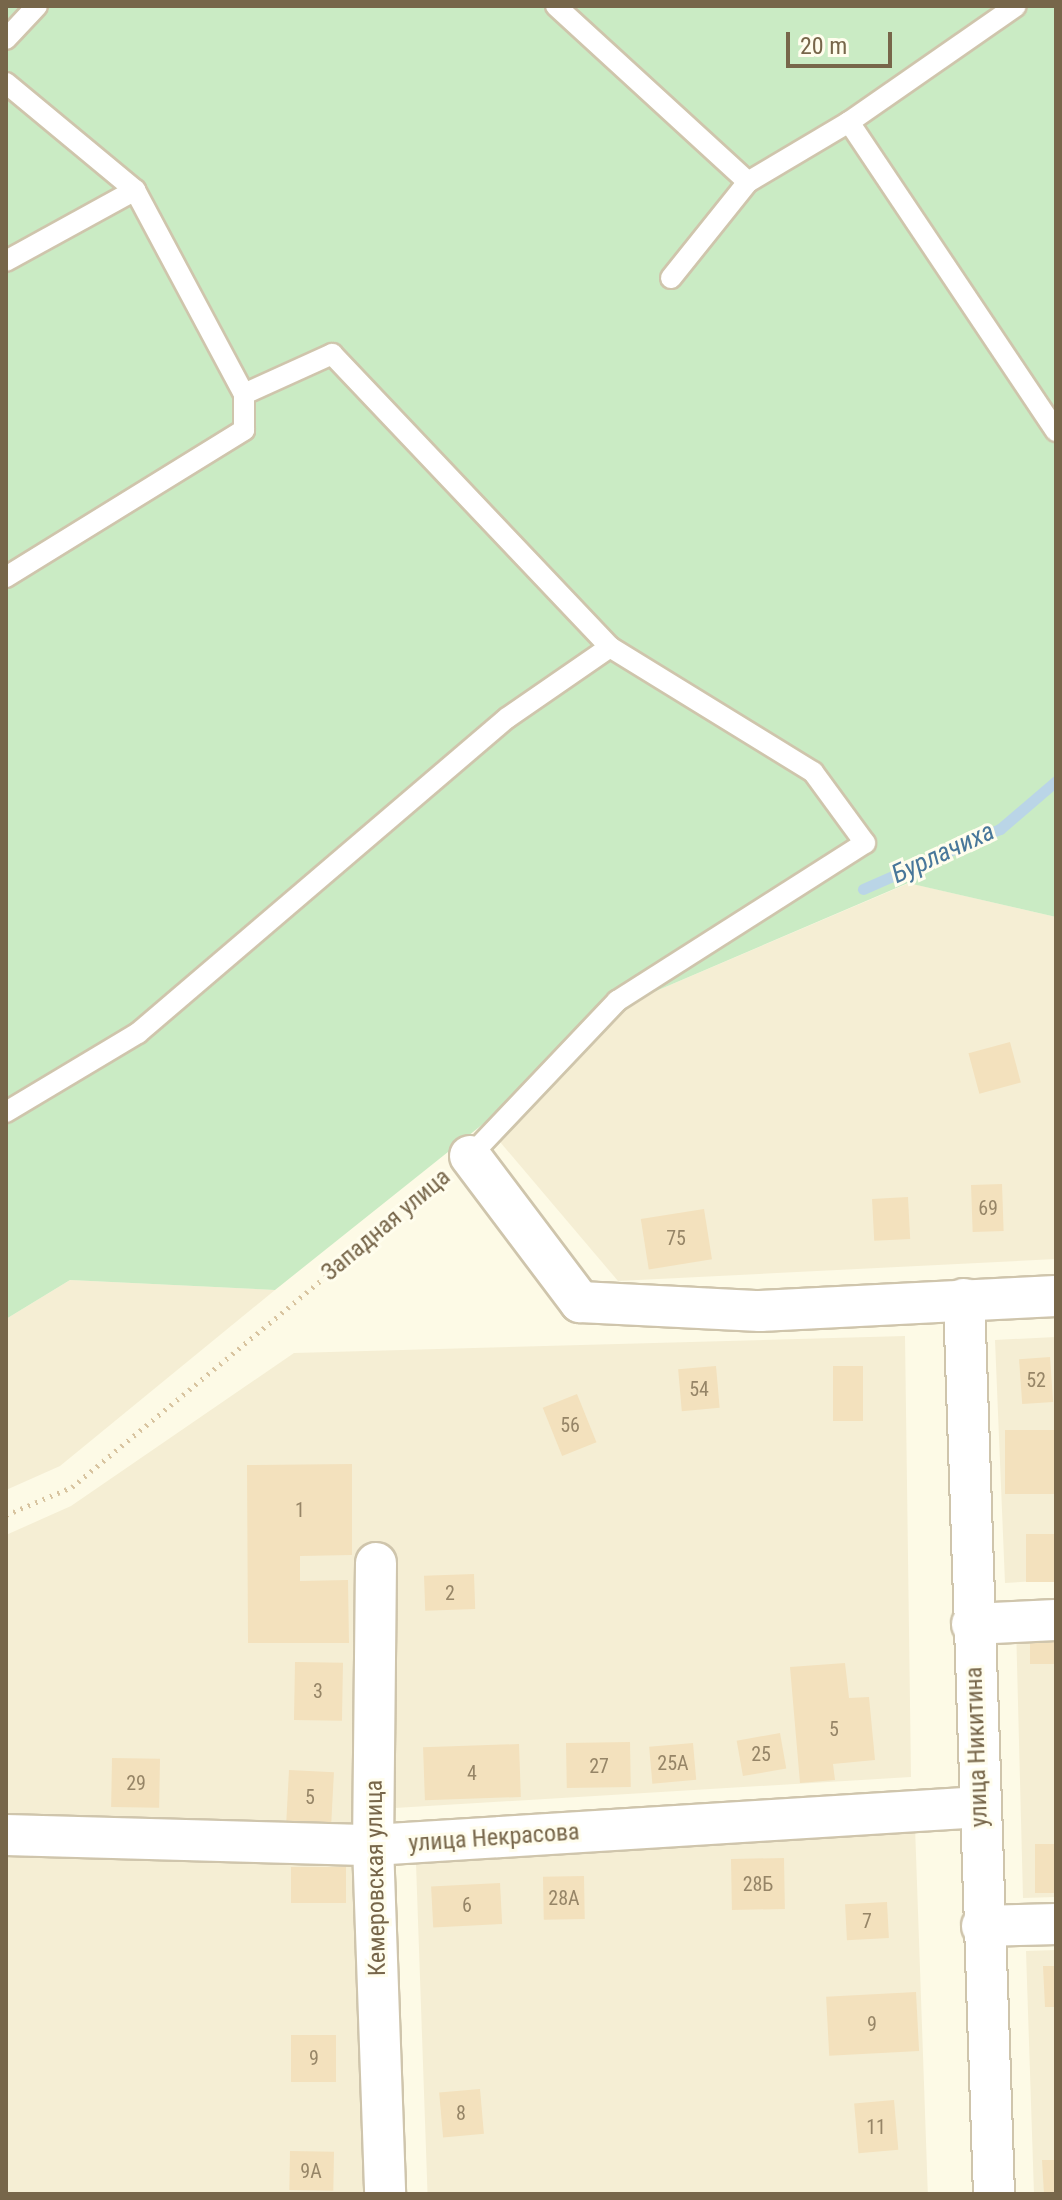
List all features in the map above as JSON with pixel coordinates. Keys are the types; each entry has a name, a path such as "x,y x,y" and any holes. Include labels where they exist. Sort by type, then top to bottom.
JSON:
{"street":[{"name":"Западная улица","path":"470,1156 580,1302 760,1311 1056,1296"},
{"name":"улица Никитина","path":"964,1299 972,1624 981,1807 982,1926 994,2194"},
{"name":"Кемеровская улица","path":"376,1563 373,1845 385,2194"},
{"path":"972,1624 1056,1620"},
{"name":"улица Некрасова","path":"6,1835 373,1845 981,1807"},
{"path":"982,1926 1056,1924"}],"lane":[{"path":"6,39 37,6"},
{"path":"556,6 748,182"},
{"path":"671,278 748,182 849,122 1016,6"},
{"path":"6,83 135,190 244,394 244,430 6,577"},
{"path":"849,122 1056,431"},
{"path":"6,261 135,190"},
{"path":"244,394 332,354 610,647 813,772 865,843 617,1001 470,1156"},
{"path":"6,1112 138,1033 507,718 610,647"}],"path":[{"name":"Западная улица","path":"6,1515 72,1487 470,1156"}],"shaded area":[{"path":"909,883 1056,917 1056,1259 618,1281 484,1123 642,997"},
{"path":"70,1280 275,1290 60,1466 6,1490 6,1319"},
{"path":"905,1336 911,1777 362,1810 365,2194 6,2194 6,1535 71,1506 294,1353"},
{"path":"1056,1337 1056,1580 1005,1583 995,1340"},
{"path":"1056,1623 1056,1897 1023,1898 1016,1625"},
{"path":"915,1826 928,2194 428,2194 415,1843"},
{"path":"1056,1950 1056,2194 1034,2194 1026,1951"}],"green space":[{"path":"6,6 1056,6 1056,917 908,883 642,997 275,1290 70,1280 6,1319"}],"building":[{"path":"1010,1042 1021,1083 979,1094 968,1053"},
{"path":"1002,1184 1004,1231 973,1232 971,1185"},
{"path":"908,1197 910,1239 874,1241 872,1199"},
{"path":"704,1209 712,1259 649,1269 641,1219"},
{"path":"1050,1357 1053,1402 1022,1404 1019,1359"},
{"path":"716,1366 720,1408 682,1411 678,1369"},
{"path":"833,1366 863,1366 863,1421 833,1421"},
{"path":"577,1394 596,1442 562,1456 543,1408"},
{"path":"1005,1430 1056,1430 1056,1494 1005,1494"},
{"path":"352,1464 352,1555 300,1556 300,1581 348,1580 349,1643 248,1643 247,1465"},
{"path":"1026,1534 1056,1534 1056,1582 1026,1582"},
{"path":"474,1574 475,1609 425,1611 424,1576"},
{"path":"1030,1627 1056,1627 1056,1664 1030,1664"},
{"path":"295,1662 343,1663 342,1721 294,1720"},
{"path":"845,1663 849,1698 869,1697 875,1760 833,1764 835,1780 800,1783 790,1667"},
{"path":"780,1733 786,1768 743,1776 737,1741"},
{"path":"630,1742 631,1787 567,1788 566,1743"},
{"path":"693,1743 696,1780 652,1784 649,1747"},
{"path":"519,1744 521,1797 425,1800 423,1747"},
{"path":"112,1758 160,1759 159,1808 111,1807"},
{"path":"289,1770 334,1772 331,1824 286,1822"},
{"path":"1035,1844 1056,1844 1056,1893 1035,1893"},
{"path":"784,1858 785,1909 732,1910 731,1859"},
{"path":"291,1867 346,1867 346,1903 291,1903"},
{"path":"584,1876 585,1919 544,1920 543,1877"},
{"path":"500,1883 502,1924 433,1928 431,1887"},
{"path":"887,1902 889,1938 847,1940 845,1904"},
{"path":"1043,1966 1056,1966 1056,2007 1045,2007"},
{"path":"916,1992 919,2051 829,2056 826,1997"},
{"path":"291,2035 336,2035 336,2082 291,2082"},
{"path":"480,2089 484,2134 443,2137 439,2093"},
{"path":"894,2100 898,2150 859,2153 854,2103"},
{"path":"290,2151 334,2152 333,2191 289,2190"},
{"path":"1042,2160 1056,2160 1056,2194 1044,2194"}],"waterway":[{"name":"Бурлачиха","path":"863,889 1000,829 1056,781"}]}
